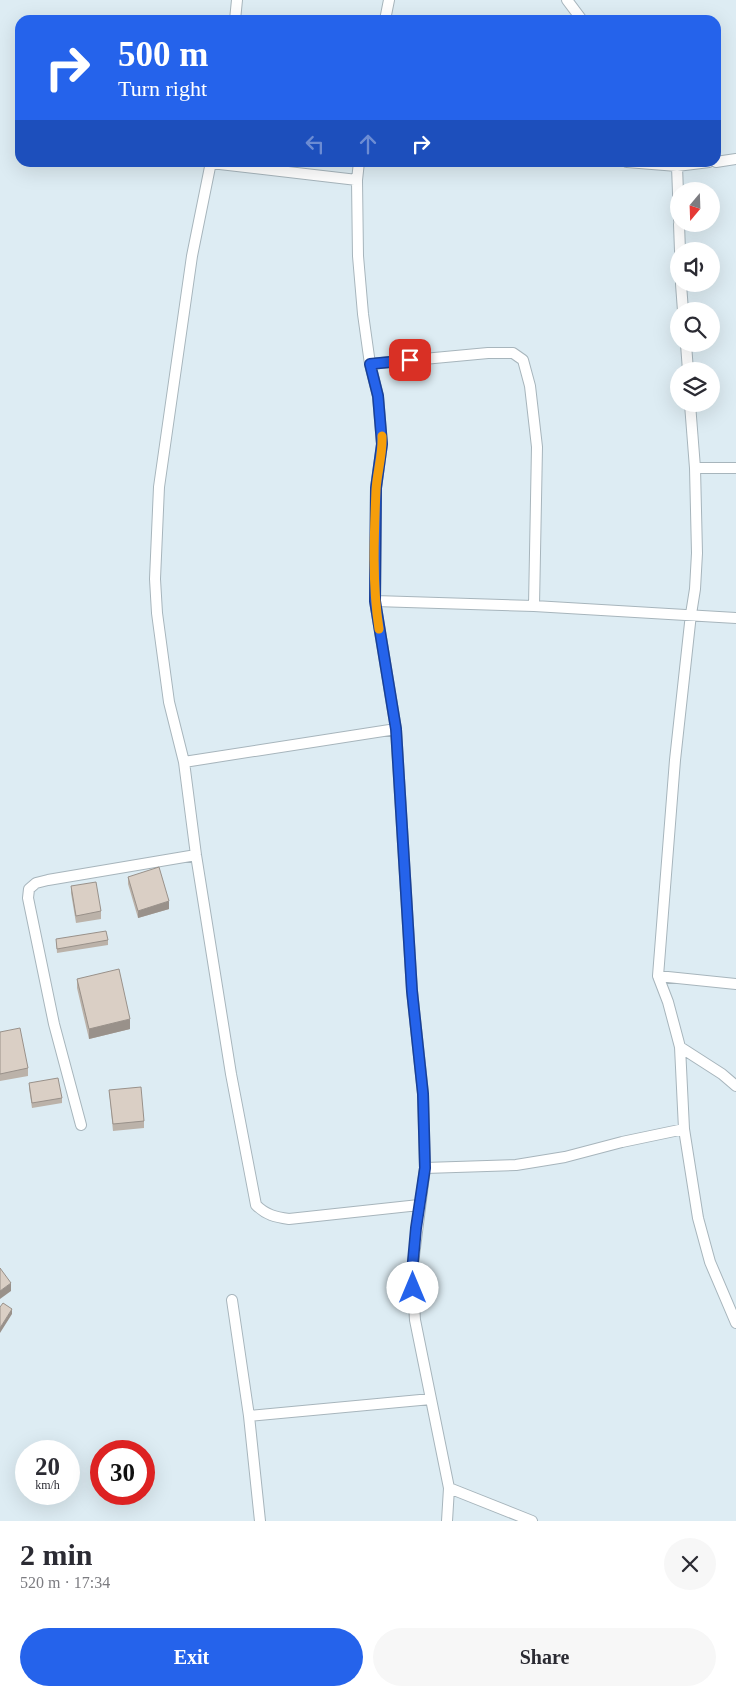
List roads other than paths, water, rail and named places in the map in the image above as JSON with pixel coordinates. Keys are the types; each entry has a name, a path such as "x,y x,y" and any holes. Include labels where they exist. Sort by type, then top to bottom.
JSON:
{"street":[{"path":"236,15 237,0"},
{"path":"386,15 389,0"},
{"path":"567,0 578,15"},
{"path":"721,162 736,160"},
{"path":"210,167 189,276 174,374 158,496 155,579 157,613 169,702 184,762 196,855 231,1074 256,1204 264,1213 289,1219 419,1205"},
{"path":"252,167 357,180"},
{"path":"358,167 358,256 363,314 370,364 378,396 382,444 376,488 375,601 396,729 412,991 423,1094 425,1168 412,1272 415,1320 449,1488 447,1521"},
{"path":"677,167 678,182"},
{"path":"370,364 488,353 513,353 523,360 530,386 537,447 534,606"},
{"path":"691,412 695,468 697,553 695,589 668,837 658,976 668,1002 680,1047 684,1129 690,1178 700,1227 710,1262 736,1323"},
{"path":"695,468 736,468"},
{"path":"375,601 534,606 736,618"},
{"path":"184,762 396,729"},
{"path":"81,1125 54,1024 28,898 29,889 36,883 48,880 196,855"},
{"path":"658,976 736,984"},
{"path":"680,1047 722,1074 736,1086"},
{"path":"425,1168 516,1165 573,1155 684,1129"},
{"path":"232,1300 249,1416 260,1521"},
{"path":"249,1416 431,1399"},
{"path":"449,1488 532,1521"}]}
